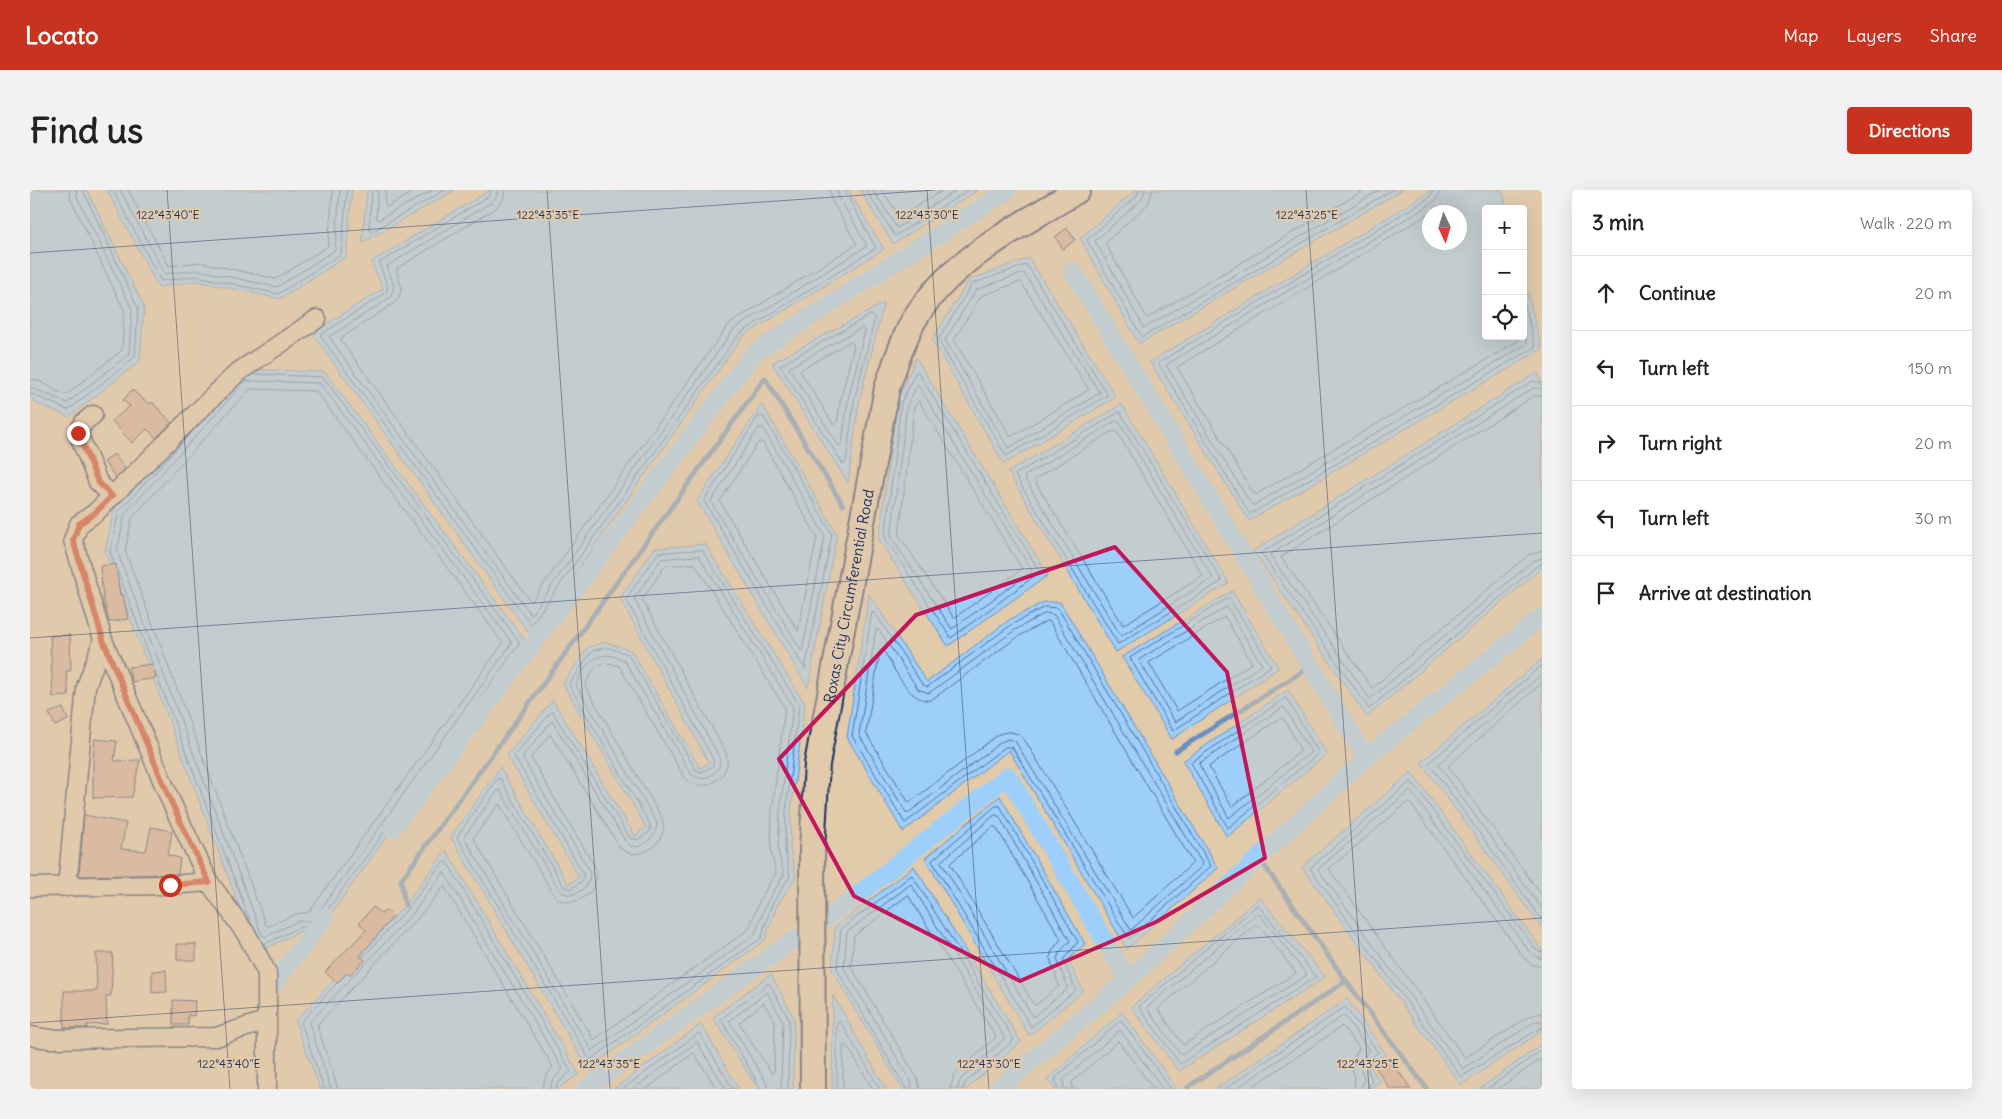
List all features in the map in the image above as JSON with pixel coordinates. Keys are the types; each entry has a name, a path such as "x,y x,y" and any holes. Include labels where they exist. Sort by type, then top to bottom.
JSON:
{"main road":[{"name":"Roxas City Circumferential Road","path":"813,1089 812,850 817,764 887,388 897,359 915,320 945,283 966,263 1078,190"}],"street":[{"path":"267,1089 265,1021 267,973 247,935 209,882 173,806 103,640 73,540 79,524 95,513 238,372 317,319"},
{"path":"93,414 84,422 78,433 98,482 112,496"},
{"path":"67,887 86,687 103,640"},
{"path":"30,887 209,882"},
{"path":"30,1036 50,1039 216,1037 265,1021"}],"highlighted area":[{"path":"1115,547 1227,672 1265,858 1156,922 1020,981 854,896 779,759 916,615"}],"water":[{"path":"30,190 87,190 144,307 140,361 69,417 36,403 30,396"},
{"path":"107,190 352,190 346,257 280,299 197,281 158,287"},
{"path":"367,190 455,190 362,243"},
{"path":"490,190 848,190 884,249 742,337 531,636 312,333 383,289 371,262"},
{"path":"860,190 978,190 893,244"},
{"path":"1136,190 1402,190 1139,344 1080,238"},
{"path":"1432,190 1502,190 1506,205 1482,205 1482,340 1527,340 1527,291 1542,349 1249,521 1150,362"},
{"path":"1029,258 1116,397 1004,464 932,340 969,280"},
{"path":"884,303 859,402 848,483 772,363"},
{"path":"916,358 1048,575 948,646 879,540 896,402"},
{"path":"242,369 325,372 527,643 315,936 301,931 257,953 105,552 114,509"},
{"path":"1538,372 1542,386 1542,568 1367,717 1253,551"},
{"path":"762,404 837,534 808,688 697,501"},
{"path":"1122,404 1229,583 1116,652 1008,472"},
{"path":"705,544 805,704 791,812 790,850 796,877 777,906 765,940 588,1069 451,837 500,767 568,884 579,877 507,755 553,700 635,836 646,827 563,684 588,647 606,642 631,650 700,768 709,763 620,598 655,548"},
{"path":"1232,591 1279,668 1172,739 1122,657"},
{"path":"869,594 927,682 1009,620 1044,602 1060,602 1218,868 1127,949 1009,750 903,832 847,737"},
{"path":"1542,659 1542,928 1421,762"},
{"path":"1288,690 1327,754 1227,837 1183,761"},
{"path":"1411,772 1542,950 1542,1031 1461,1085 1302,867"},
{"path":"1000,796 1085,944 1068,960 1083,991 1029,1036 925,858"},
{"path":"446,850 579,1074 558,1089 320,1089 295,1021 405,905"},
{"path":"914,866 1021,1042 966,1089 902,1089 832,970 835,927"},
{"path":"1260,897 1325,977 1179,1071 1131,1007"},
{"path":"771,974 794,1018 793,1089 758,1089 713,1017"},
{"path":"833,995 886,1089 832,1089"},
{"path":"1347,999 1386,1054 1369,1065 1380,1082 1369,1089 1216,1089"},
{"path":"1122,1012 1177,1089 1054,1089 1047,1079"},
{"path":"701,1024 739,1089 614,1089"},
{"path":"1542,1044 1542,1089 1479,1089"}],"building":[{"path":"1067,228 1075,240 1063,249 1055,237"},
{"path":"132,390 149,404 152,402 172,423 156,438 147,429 132,443 112,421 130,406 123,400"},
{"path":"114,454 125,469 116,478 104,462"},
{"path":"116,564 120,595 123,594 128,619 109,622 103,598 100,566"},
{"path":"70,635 71,671 66,671 69,696 53,697 50,636"},
{"path":"152,664 156,678 132,682 128,667"},
{"path":"63,708 68,720 55,726 49,713"},
{"path":"95,739 117,741 114,761 140,760 132,797 93,798"},
{"path":"84,815 126,823 121,849 146,851 151,827 172,831 168,855 180,858 178,874 79,876"},
{"path":"373,907 382,914 386,910 393,917 360,956 365,960 350,975 347,973 337,983 325,972 366,930 359,923"},
{"path":"177,944 196,944 196,960 177,960"},
{"path":"96,953 113,953 111,996 106,996 107,1024 87,1025 87,1028 64,1028 64,991 97,991"},
{"path":"166,970 167,992 152,993 152,971"},
{"path":"173,1000 195,1001 194,1016 188,1015 188,1025 173,1025"},
{"path":"1390,1059 1411,1089 1390,1089 1376,1068"}],"waterway":[{"path":"392,829 754,353 1008,190"},
{"path":"1073,271 1366,758"},
{"path":"405,905 401,880 765,378 843,505"},
{"path":"998,1089 1128,980 1366,758 1542,617"},
{"path":"1176,751 1311,666"},
{"path":"827,919 1008,776 1128,980"},
{"path":"1259,858 1346,981 1427,1089"},
{"path":"271,988 325,917"},
{"path":"585,1089 796,938"},
{"path":"1188,1087 1346,981"}],"route":[{"path":"78,433 98,482 112,496 95,513 79,524 73,540 103,640 173,806 209,882 170,885"}]}
